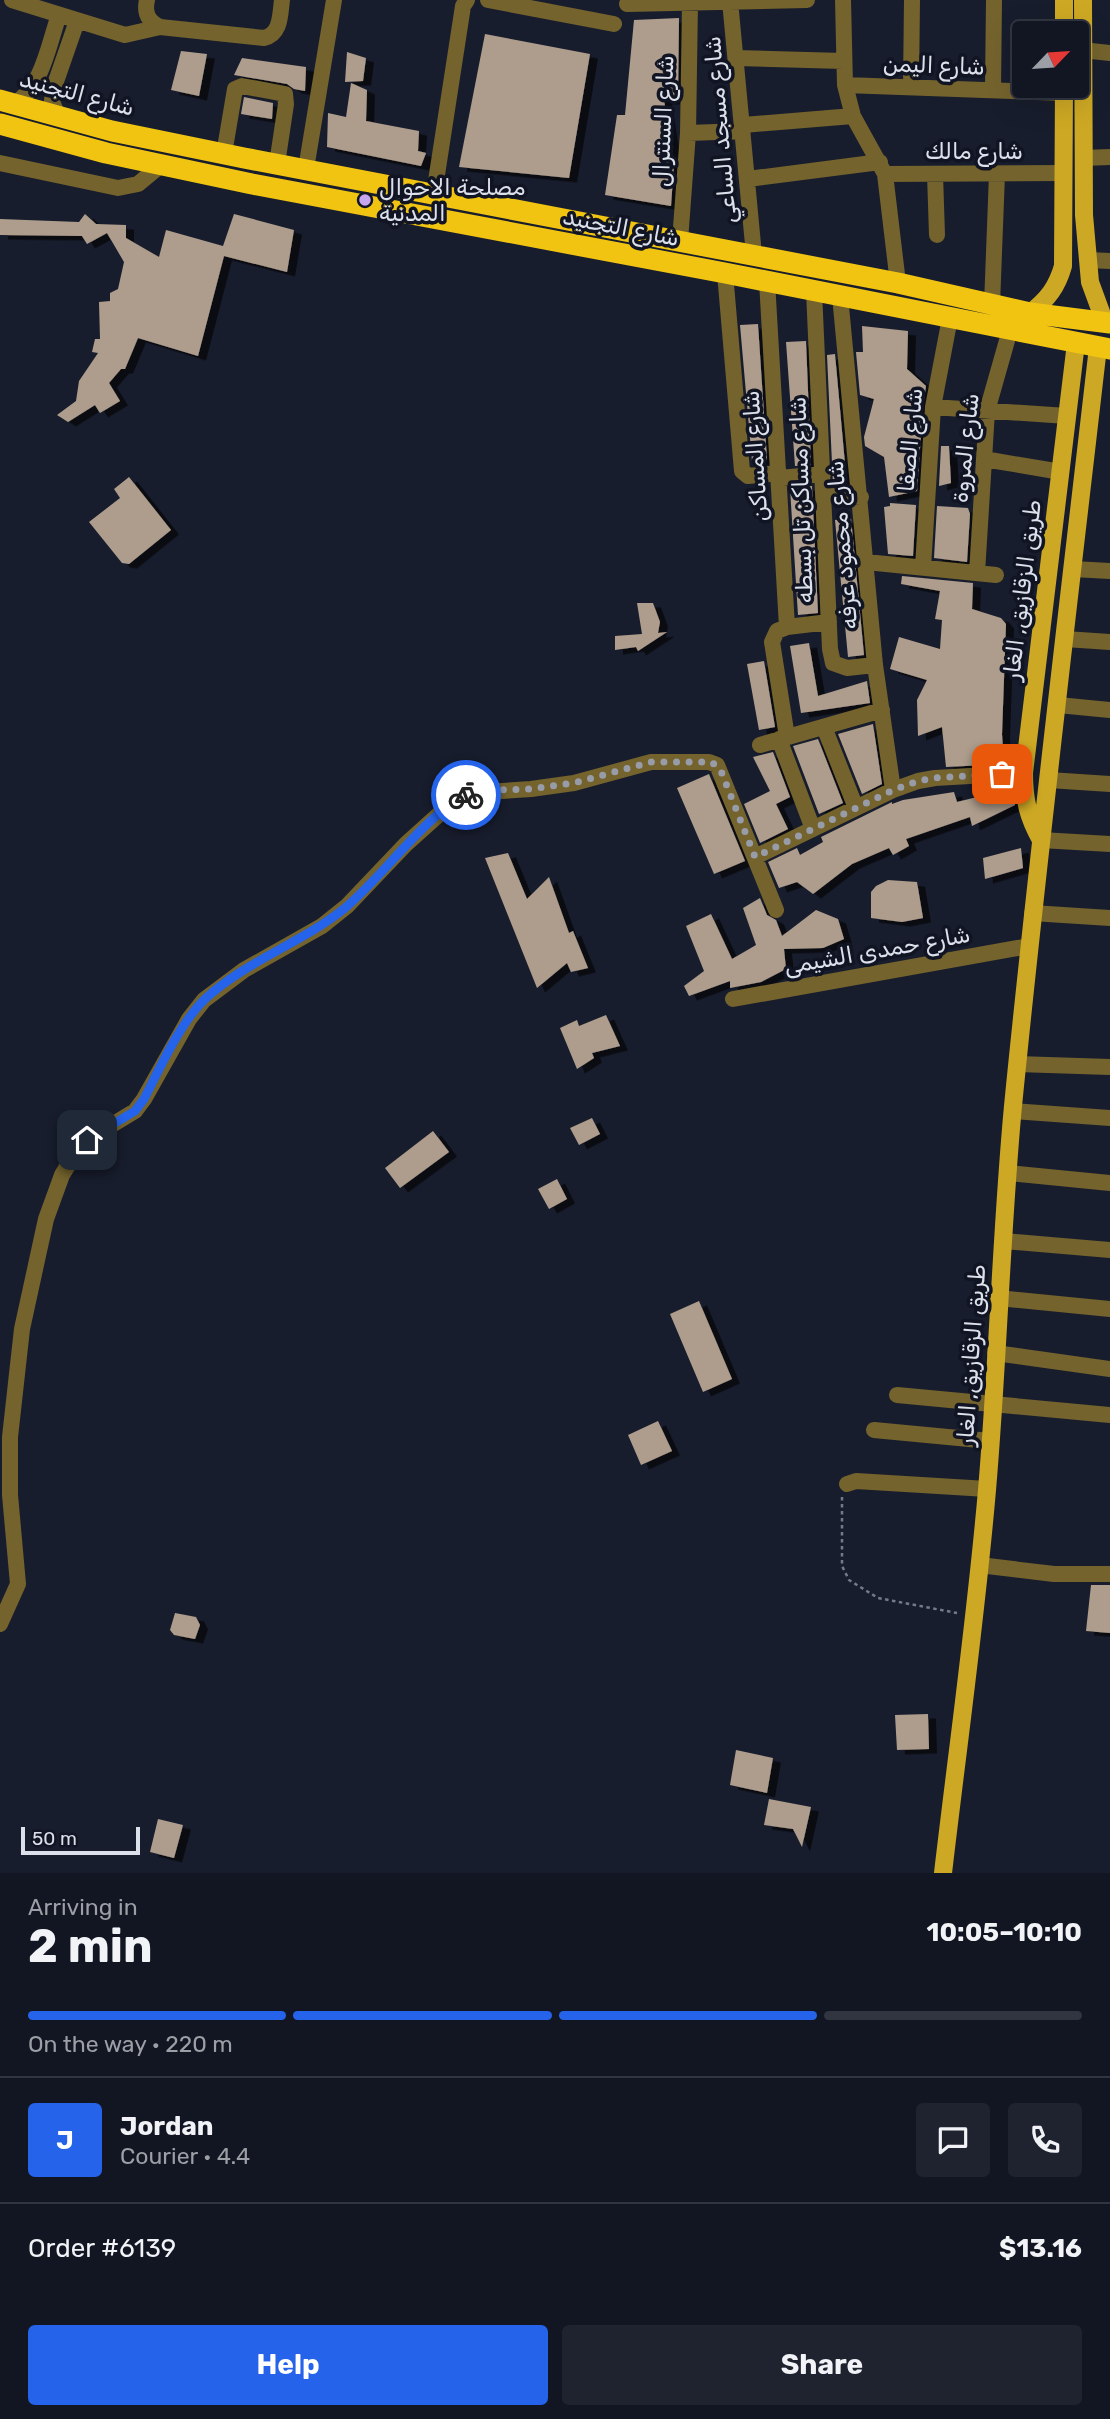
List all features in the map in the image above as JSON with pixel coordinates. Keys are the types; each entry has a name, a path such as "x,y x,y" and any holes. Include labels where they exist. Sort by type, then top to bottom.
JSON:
{"highway":[{"name":"شارع التجنيد","path":"5,106 224,154 898,283 1030,313 1107,323"},
{"path":"5,106 106,153"},
{"name":"شارع التجنيد","path":"0,124 160,165 1104,348"}],"main road":[{"path":"1064,0 1064,21"},
{"path":"1083,0 1083,21"},
{"path":"1030,313 1046,301 1057,284 1063,266 1064,98"},
{"path":"1082,98 1083,165 1090,282 1107,323"},
{"path":"1064,173 1083,165"},
{"name":"طريق الزقازيق, الغار","path":"1041,840 1028,818 1024,799 1024,773 1076,343"},
{"name":"طريق الزقازيق, الغار","path":"943,1873 976,1616 987,1489 998,1298 1032,913 1073,569 1104,348"}],"street":[{"path":"12,0 125,35 160,27"},
{"path":"147,0 147,16 151,23 160,27 251,38 270,37 278,27 282,0"},
{"path":"306,169 334,0"},
{"path":"434,194 463,6 467,0"},
{"path":"488,0 614,23"},
{"path":"627,4 807,0"},
{"path":"844,0 845,85 853,116 883,168 898,283"},
{"path":"911,87 912,0"},
{"path":"993,90 994,0"},
{"name":"شارع مسجد الساعي","path":"730,1 754,255"},
{"name":"شارع السنترال","path":"680,241 688,132 690,3"},
{"path":"5,106 30,92 36,83 59,15"},
{"path":"58,117 52,101 53,90 77,21"},
{"path":"1089,51 1110,53"},
{"path":"736,58 844,61"},
{"name":"شارع اليمن","path":"845,85 1012,90"},
{"path":"224,154 235,89 242,86 264,90 285,94 286,99 277,164"},
{"path":"688,132 853,116"},
{"path":"1083,165 1110,157"},
{"path":"0,163 118,188 138,184 160,165"},
{"name":"شارع مالك","path":"748,178 883,168 935,174 1064,173"},
{"path":"935,174 937,235"},
{"path":"992,305 997,174"},
{"path":"1088,260 1110,261"},
{"path":"724,273 742,471 748,476 823,474"},
{"name":"شارع المساكن","path":"766,281 788,627"},
{"name":"شارع مساكن تل بسطه","path":"814,291 830,649 833,663 846,668 875,665"},
{"name":"شارع محمود عرفه","path":"840,296 875,665 893,790"},
{"name":"شارع الصفا","path":"923,567 933,407 950,318"},
{"name":"شارع المروة","path":"977,573 987,411 1010,330"},
{"path":"933,407 1068,416"},
{"path":"984,459 1061,472"},
{"path":"824,495 861,497"},
{"path":"866,562 996,575"},
{"path":"1073,569 1110,571"},
{"path":"813,829 783,738 772,642 776,631 829,622"},
{"path":"1065,639 1110,642"},
{"path":"1058,705 1110,710"},
{"path":"760,745 881,710"},
{"path":"824,727 856,808"},
{"path":"0,1623 18,1584 10,1495 10,1437 22,1329 46,1219 62,1175 76,1152 87,1140 135,1111 189,1019 204,1000 244,970 323,926 347,906 406,844 456,799 472,793 574,783 651,762 709,762 717,765 776,910"},
{"path":"755,857 893,790 935,778 1024,773"},
{"path":"1049,780 1110,784"},
{"path":"1041,840 1110,844"},
{"path":"1032,913 1110,918"},
{"name":"شارع حمدى الشيمى","path":"733,999 1029,946"},
{"path":"1017,1064 1110,1067"},
{"path":"1013,1111 1110,1118"},
{"path":"1008,1173 1110,1183"},
{"path":"1004,1241 1110,1250"},
{"path":"998,1298 1110,1309"},
{"path":"995,1353 1110,1369"},
{"path":"897,1395 1110,1415"},
{"path":"874,1430 990,1441"},
{"path":"847,1484 856,1480 987,1489"},
{"path":"979,1565 1054,1574 1110,1574"}],"path":[{"path":"847,1484 842,1493 842,1566 849,1580 878,1598 976,1616"}],"building":[{"path":"679,18 678,100 664,100 674,163 671,206 605,195 617,115 625,115 634,20"},
{"path":"485,34 590,54 569,178 459,167"},
{"path":"181,51 207,54 199,96 171,90"},
{"path":"347,52 366,58 363,81 345,82"},
{"path":"242,58 306,67 305,91 294,89 287,84 234,75"},
{"path":"351,83 367,90 366,121 419,131 418,151 426,153 421,166 327,147 328,113 346,117"},
{"path":"244,97 273,103 272,119 241,114"},
{"path":"85,214 96,224 126,225 126,238 159,257 166,230 223,246 234,214 294,230 287,272 224,256 198,356 138,338 125,369 121,369 109,383 120,401 100,413 95,405 68,422 57,415 76,401 79,381 98,353 92,352 95,339 100,339 99,302 110,301 110,293 118,289 124,262 107,233 87,244 82,236 0,235 0,219 79,222"},
{"path":"758,324 767,460 752,461 740,325"},
{"path":"862,326 908,331 907,369 926,386 917,491 889,497 884,457 865,446 864,437 874,399 860,395 856,352 863,352"},
{"path":"806,341 811,465 795,466 786,342"},
{"path":"835,354 847,486 833,485 827,355"},
{"path":"941,446 949,446 951,483 939,486"},
{"path":"129,477 171,530 129,564 122,563 89,522 120,498 114,489"},
{"path":"812,486 818,613 798,615 790,488"},
{"path":"890,503 916,505 913,556 888,554 884,507 890,506"},
{"path":"937,506 968,508 970,514 967,562 934,558"},
{"path":"851,518 864,655 848,657 835,520"},
{"path":"902,576 973,583 972,609 1001,618 1006,624 1002,734 1004,764 946,767 942,727 918,736 917,700 927,680 890,669 899,637 940,649 942,620 935,619 940,591 901,584"},
{"path":"637,603 653,603 660,622 658,633 667,632 638,651 636,647 615,650 615,636 642,634"},
{"path":"809,643 818,696 867,681 870,703 801,713 790,646"},
{"path":"764,661 775,727 759,730 747,664"},
{"path":"873,724 882,784 862,794 838,734"},
{"path":"818,739 843,803 819,814 793,746"},
{"path":"773,752 790,797 776,804 788,829 760,843 744,804 770,791 753,757"},
{"path":"709,774 745,861 714,874 677,788"},
{"path":"1013,788 1015,805 972,826 970,817 906,839 909,846 893,855 889,848 852,864 813,894 797,882 779,888 768,862 797,848 800,855 823,842 821,837 892,802 954,792 957,802"},
{"path":"1021,848 1023,868 985,879 983,858"},
{"path":"508,853 527,899 549,877 569,933 573,931 588,968 571,972 567,963 537,988 485,858"},
{"path":"888,880 917,882 923,918 902,922 871,918 871,892"},
{"path":"760,898 767,915 776,920 782,936 816,910 838,919 844,939 823,948 784,949 786,969 761,982 730,988 730,981 689,996 684,986 704,971 686,926 711,914 732,959 756,945 743,908"},
{"path":"606,1015 620,1046 592,1053 594,1058 577,1069 560,1028 577,1020 579,1026"},
{"path":"592,1118 600,1134 579,1145 570,1128"},
{"path":"433,1131 449,1152 400,1188 385,1168"},
{"path":"557,1179 567,1199 549,1209 538,1189"},
{"path":"699,1301 732,1379 703,1392 670,1314"},
{"path":"658,1421 672,1451 641,1465 628,1435"},
{"path":"1091,1585 1110,1585 1110,1633 1086,1631"},
{"path":"175,1613 196,1617 200,1625 195,1639 174,1635 170,1630"},
{"path":"928,1714 929,1749 897,1750 895,1715"},
{"path":"736,1750 773,1758 767,1793 730,1785"},
{"path":"769,1799 811,1807 802,1847 793,1829 764,1825"},
{"path":"158,1819 183,1825 174,1858 150,1852"}],"way so far":[{"path":"466,795 574,783 651,762 712,762 721,771 755,857 893,790 918,781 1002,774"}],"place":[{"name":"مصلحة الاحوال المدنية","path":"365,200"}],"route":[{"path":"87,1140 135,1111 189,1019 204,1000 244,970 323,926 347,906 427,824 456,799 466,795"}]}
